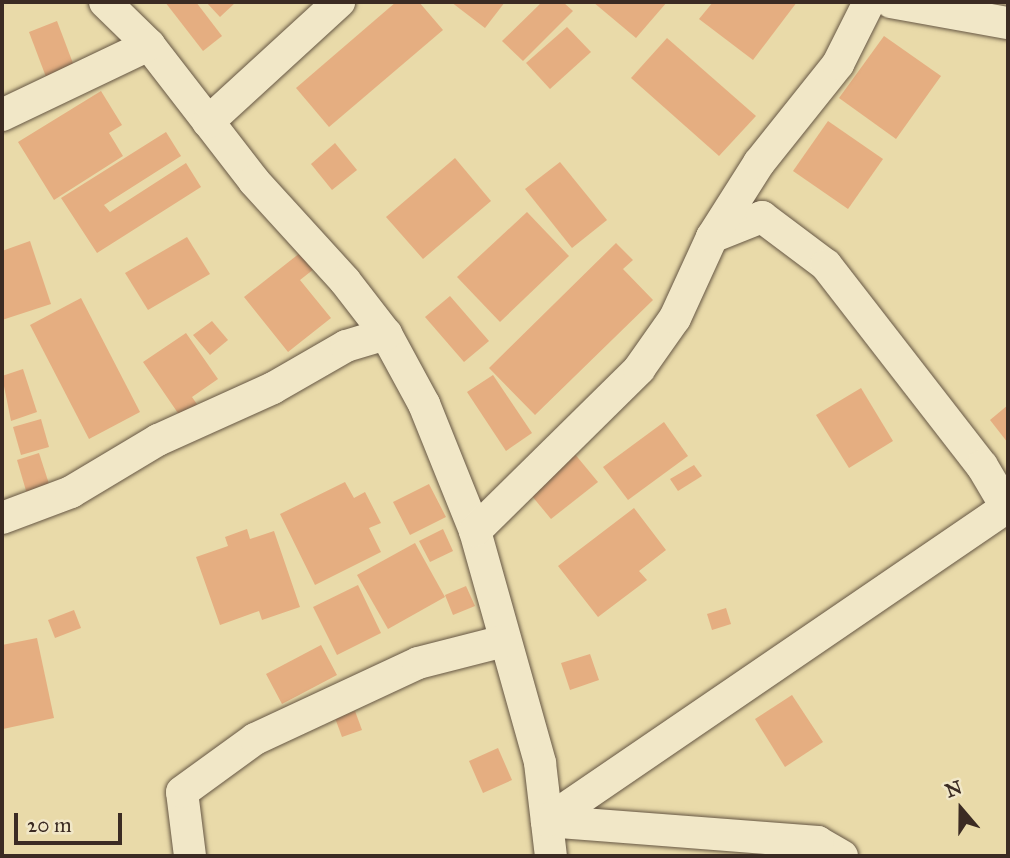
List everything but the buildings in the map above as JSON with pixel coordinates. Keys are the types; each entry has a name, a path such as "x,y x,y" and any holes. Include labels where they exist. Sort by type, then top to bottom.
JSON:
{"street":[{"path":"105,2 149,45 254,181 386,334 424,404 475,531 540,763 551,856"},
{"path":"208,121 339,2"},
{"path":"475,531 639,369 675,318 712,237 760,163 838,64 869,2"},
{"path":"891,2 1008,23"},
{"path":"2,115 149,45"},
{"path":"547,821 1007,508 982,466 826,265 762,217 712,237"},
{"path":"2,518 71,492 158,440 273,388 346,346 386,334"},
{"path":"190,856 182,792 255,739 418,663 504,641"},
{"path":"547,821 818,842 842,856"}]}
